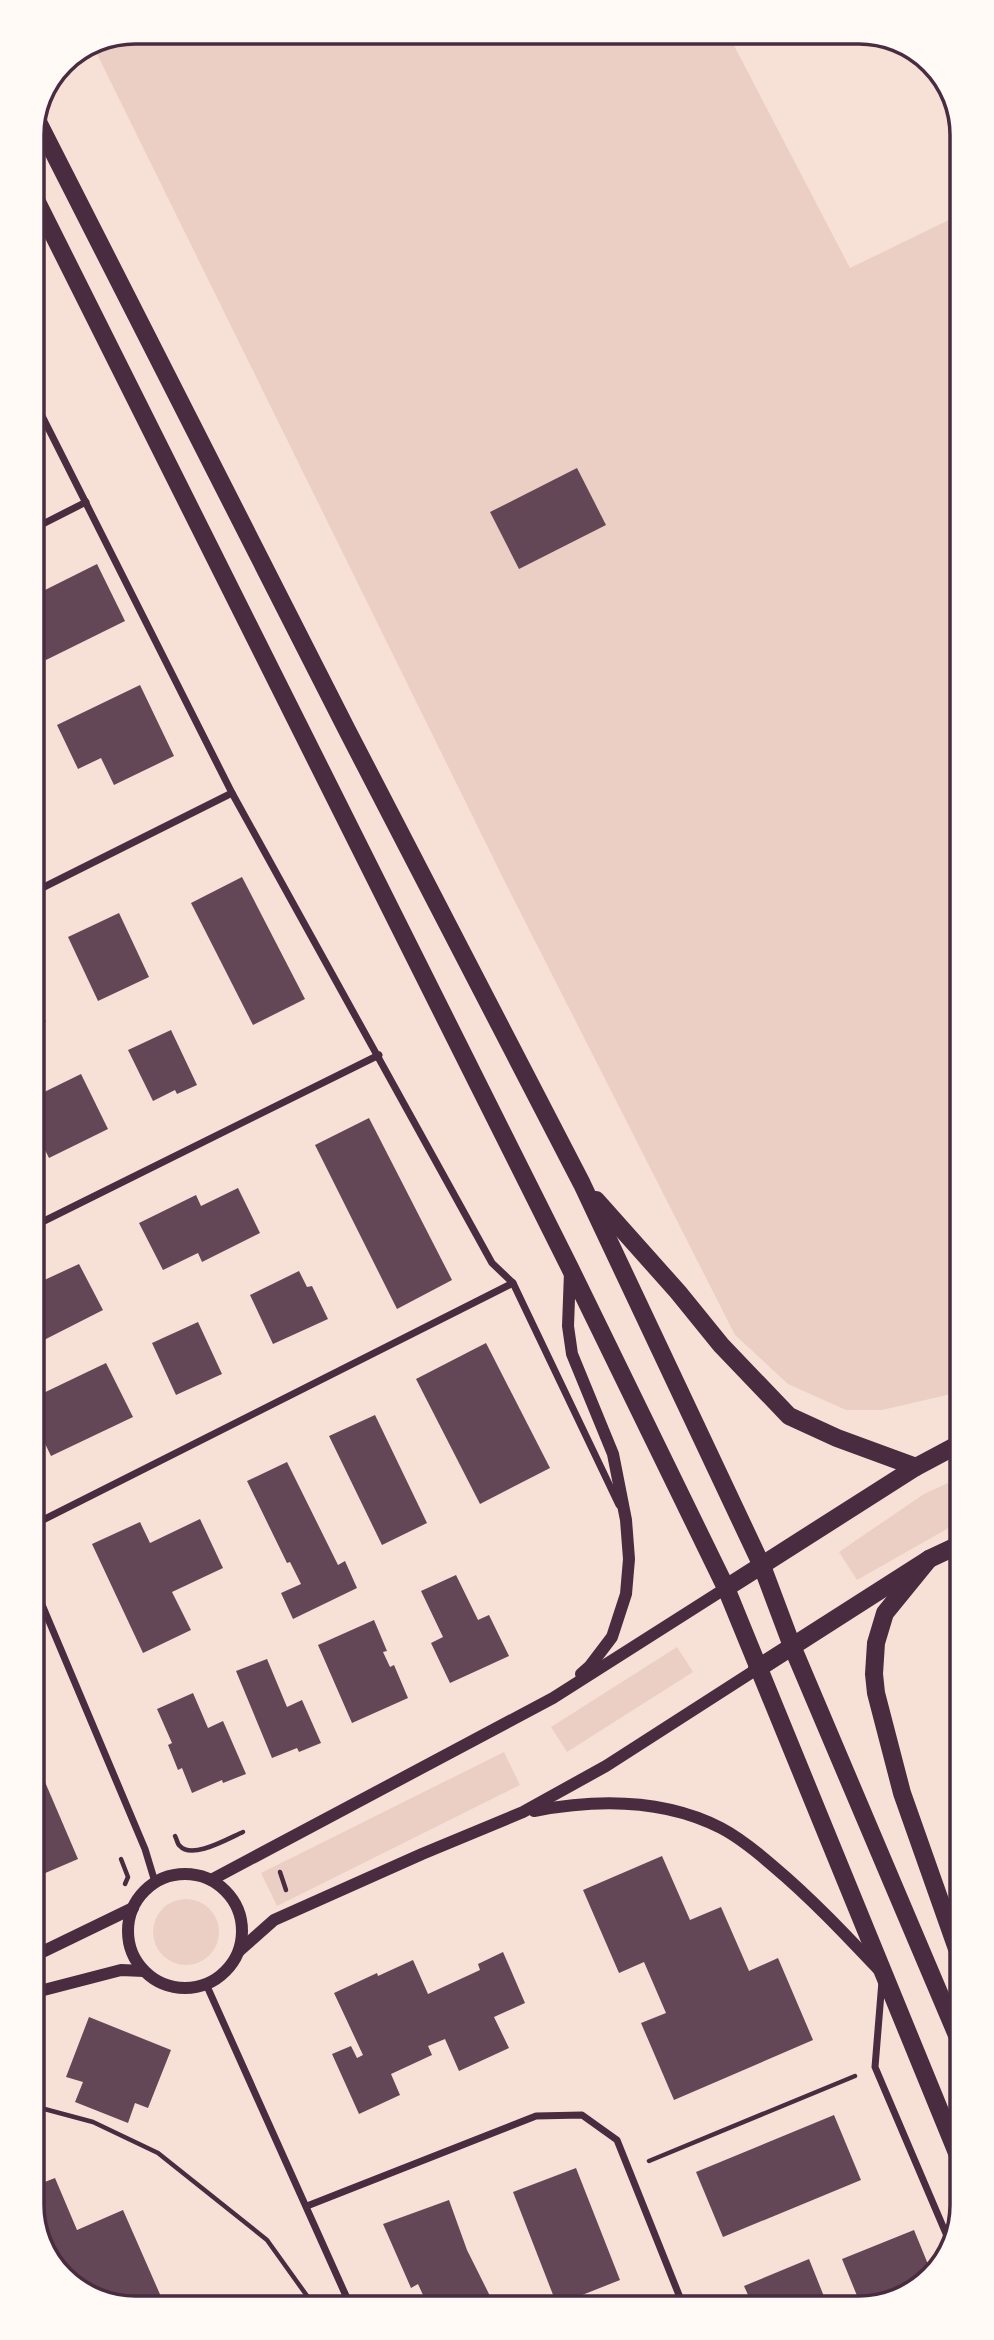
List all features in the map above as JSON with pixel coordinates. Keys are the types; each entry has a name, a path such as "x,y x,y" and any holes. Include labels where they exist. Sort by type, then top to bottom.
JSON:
{"main road":[{"path":"44,134 582,1184 762,1566 792,1646 950,2019"},
{"path":"44,216 570,1268 726,1588 950,2136"},
{"path":"582,1184 721,1345 789,1416 837,1438 916,1467"},
{"path":"726,1588 916,1467 950,1449"},
{"path":"757,1669 929,1559 950,1549"},
{"path":"929,1559 885,1613 876,1643 874,1674 876,1693 902,1793 950,1929"}],"street":[{"path":"44,420 232,793 492,1262 513,1283 626,1520"},
{"path":"44,523 86,502"},
{"path":"44,887 232,793"},
{"path":"44,1221 379,1055"},
{"path":"554,1699 590,1666 612,1637 626,1594 629,1559 626,1520 613,1454 572,1354 568,1326 570,1268"},
{"path":"44,1519 513,1283"},
{"path":"212,1880 554,1699 726,1588"},
{"path":"44,1609 145,1849 155,1882"},
{"path":"239,1951 242,1934 238,1910 225,1890 212,1880 197,1875 168,1876 155,1882 142,1894 133,1908 128,1924 129,1941 134,1957 144,1971 158,1982 173,1987 190,1988 206,1984 220,1976 231,1965 239,1951 274,1920 523,1812 606,1766 757,1669"},
{"path":"523,1812 569,1804 612,1803 667,1809 722,1829 748,1845 810,1898 882,1974 875,2067 946,2233"},
{"path":"44,1951 133,1908"},
{"path":"44,1990 121,1970 144,1971"},
{"path":"206,1984 346,2296"},
{"path":"307,2206 536,2116 582,2115 617,2140 679,2296"}],"path":[{"path":"629,2170 875,2067"},
{"path":"44,2109 93,2122 158,2153 267,2240 307,2296"}],"shaded area":[{"path":"134,44 733,44 850,268 950,219 950,1394 882,1410 846,1410 788,1384 735,1335 504,880 96,53"},
{"path":"950,1482 950,1527 857,1580 839,1552 924,1494"},
{"path":"677,1647 693,1672 567,1752 551,1727"},
{"path":"504,1752 520,1785 277,1906 261,1873"},
{"path":"186,1899 199,1902 209,1909 216,1919 219,1932 216,1945 209,1955 199,1962 186,1965 173,1962 163,1955 156,1945 153,1932 156,1919 163,1909 173,1902"}],"building":[{"path":"577,468 606,525 519,569 490,512"},
{"path":"97,564 125,621 46,660 44,590"},
{"path":"140,685 174,756 114,785 101,758 78,769 57,725"},
{"path":"242,877 305,999 253,1025 191,903"},
{"path":"119,913 149,977 98,1001 68,937"},
{"path":"171,1030 197,1085 177,1094 175,1090 153,1101 128,1050"},
{"path":"81,1074 108,1129 49,1158 44,1148 44,1092"},
{"path":"369,1118 452,1280 397,1309 315,1145"},
{"path":"238,1188 260,1233 202,1262 198,1253 163,1270 139,1223 196,1195 201,1206"},
{"path":"79,1264 103,1310 44,1340 44,1280"},
{"path":"299,1271 307,1287 312,1286 328,1319 273,1344 250,1295"},
{"path":"198,1322 222,1374 176,1395 152,1343"},
{"path":"486,1343 550,1468 480,1504 416,1379"},
{"path":"106,1363 133,1417 51,1456 44,1442 44,1393"},
{"path":"375,1415 427,1523 382,1545 329,1436"},
{"path":"287,1462 338,1565 345,1561 357,1588 293,1619 281,1593 301,1584 290,1562 287,1563 247,1481"},
{"path":"200,1519 223,1568 172,1592 191,1630 143,1653 92,1544 140,1522 150,1543"},
{"path":"456,1575 478,1620 489,1615 509,1656 450,1683 431,1643 443,1637 421,1591"},
{"path":"374,1620 387,1651 383,1652 390,1667 394,1665 408,1698 352,1723 318,1645"},
{"path":"267,1659 287,1707 302,1700 321,1743 299,1752 297,1748 272,1758 236,1671"},
{"path":"193,1693 208,1728 223,1721 246,1774 223,1783 222,1780 192,1793 182,1768 178,1770 168,1745 172,1743 157,1709"},
{"path":"44,1780 78,1859 44,1874"},
{"path":"662,1856 690,1920 721,1907 749,1971 778,1958 813,2040 674,2100 641,2023 666,2013 644,1962 619,1973 583,1890"},
{"path":"503,1952 525,2003 494,2017 509,2048 459,2071 445,2039 428,2046 432,2055 391,2074 400,2095 359,2114 332,2054 351,2046 357,2058 363,2055 334,1993 413,1960 428,1994 480,1970 478,1964"},
{"path":"89,2017 171,2050 148,2108 135,2103 128,2123 75,2102 83,2082 66,2077"},
{"path":"834,2115 861,2180 723,2237 696,2172"},
{"path":"576,2168 620,2280 580,2296 553,2296 513,2192"},
{"path":"55,2178 77,2230 123,2210 161,2296 117,2295 94,2287 70,2270 53,2246 45,2223 44,2182"},
{"path":"449,2200 467,2250 490,2296 423,2296 418,2284 411,2288 383,2224"},
{"path":"914,2230 928,2265 900,2287 857,2296 842,2259"},
{"path":"809,2259 824,2296 748,2296 744,2286"}]}
